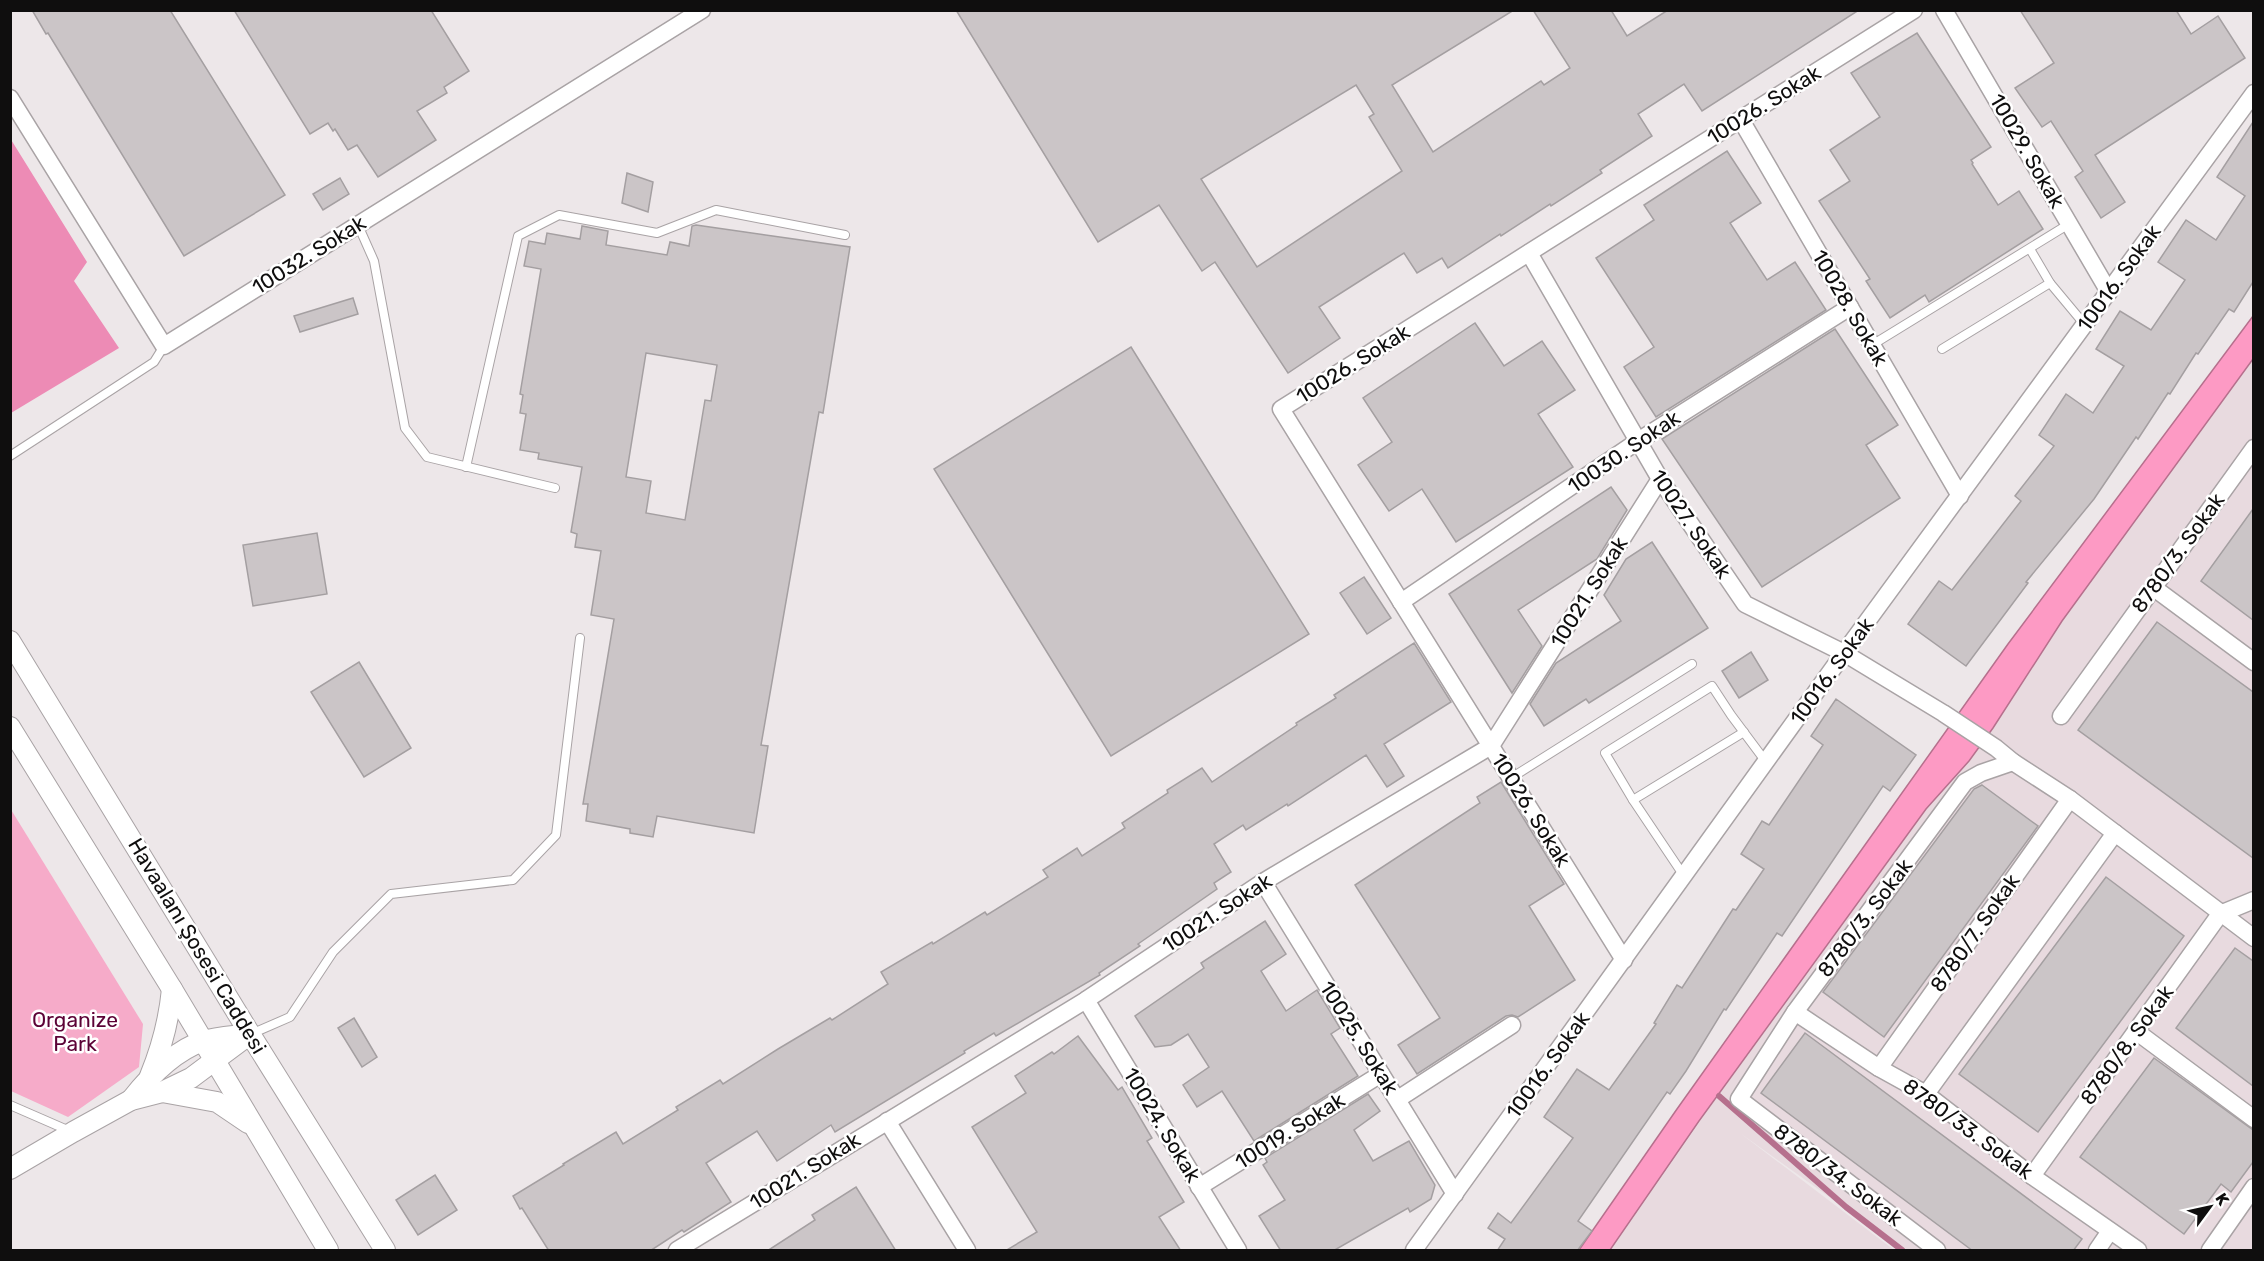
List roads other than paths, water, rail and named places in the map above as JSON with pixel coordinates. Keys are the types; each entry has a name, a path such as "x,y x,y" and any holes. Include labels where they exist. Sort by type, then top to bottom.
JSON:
{"street":[{"name":"10032. Sokak","path":"164,346 702,10"},
{"name":"10026. Sokak","path":"1624,960 1281,409 1914,10"},
{"name":"10029. Sokak","path":"1944,10 2109,292"},
{"name":"10016. Sokak","path":"1414,1251 1844,653 2253,93"},
{"path":"10,99 164,346"},
{"name":"10028. Sokak","path":"1741,120 1960,496"},
{"name":"10027. Sokak","path":"1529,253 1660,479 1744,604 1844,653 1943,713 2070,799 2253,938"},
{"name":"10030. Sokak","path":"1401,602 1638,441 1850,307"},
{"name":"8780/3. Sokak","path":"2061,716 2252,454"},
{"name":"10021. Sokak","path":"677,1251 1086,1000 1263,882 1491,746 1660,479"},
{"path":"2154,588 2253,662"},
{"name":"Havaalanı Şosesi Caddesi","path":"10,641 250,1034 386,1251"},
{"name":"Havaalanı Şosesi Caddesi","path":"10,727 172,989 328,1251"},
{"name":"8780/3. Sokak","path":"1739,1099 1795,1012 1965,782 1981,773 2013,762"},
{"name":"8780/7. Sokak","path":"1879,1068 2070,799"},
{"path":"1926,1094 2115,833"},
{"name":"10025. Sokak","path":"1263,882 1455,1194"},
{"path":"2220,914 2253,900"},
{"name":"8780/8. Sokak","path":"2032,1176 2220,914"},
{"path":"150,1076 169,1023 172,989"},
{"name":"10024. Sokak","path":"1086,1000 1238,1251"},
{"name":"8780/33. Sokak","path":"1795,1012 1879,1068 1926,1094 2032,1176 2138,1251"},
{"path":"1398,1099 1512,1025"},
{"path":"2137,1032 2253,1119"},
{"path":"131,1100 150,1076 184,1051 203,1041 250,1034"},
{"path":"10,1170 131,1100 162,1092 191,1078 250,1034"},
{"name":"10019. Sokak","path":"1199,1187 1381,1074"},
{"path":"162,1092 217,1102 253,1126"},
{"name":"8780/34. Sokak","path":"1739,1099 1936,1251"},
{"path":"887,1121 967,1251"},
{"path":"2210,1251 2253,1187"},
{"path":"2097,1251 2110,1231"}],"lane":[{"path":"466,467 518,236 559,215 657,233 716,210 845,235"},
{"path":"1872,345 2069,224"},
{"path":"358,225 374,261 405,428 427,457 555,488"},
{"path":"2030,249 2050,283 2085,325"},
{"path":"1942,350 2050,283"},
{"path":"10,456 153,362 164,346"},
{"path":"250,1034 290,1017 333,952 391,894 513,880 556,835 580,638"},
{"path":"1511,778 1692,664"},
{"path":"1684,876 1633,800 1605,753 1712,686 1766,762"},
{"path":"1633,800 1744,732"},
{"path":"10,1105 73,1132"}],"waterway":[{"path":"1719,1096 1846,1207 1902,1250"}],"park label":[{"name":"Organize Park","path":"75,1032"}]}
